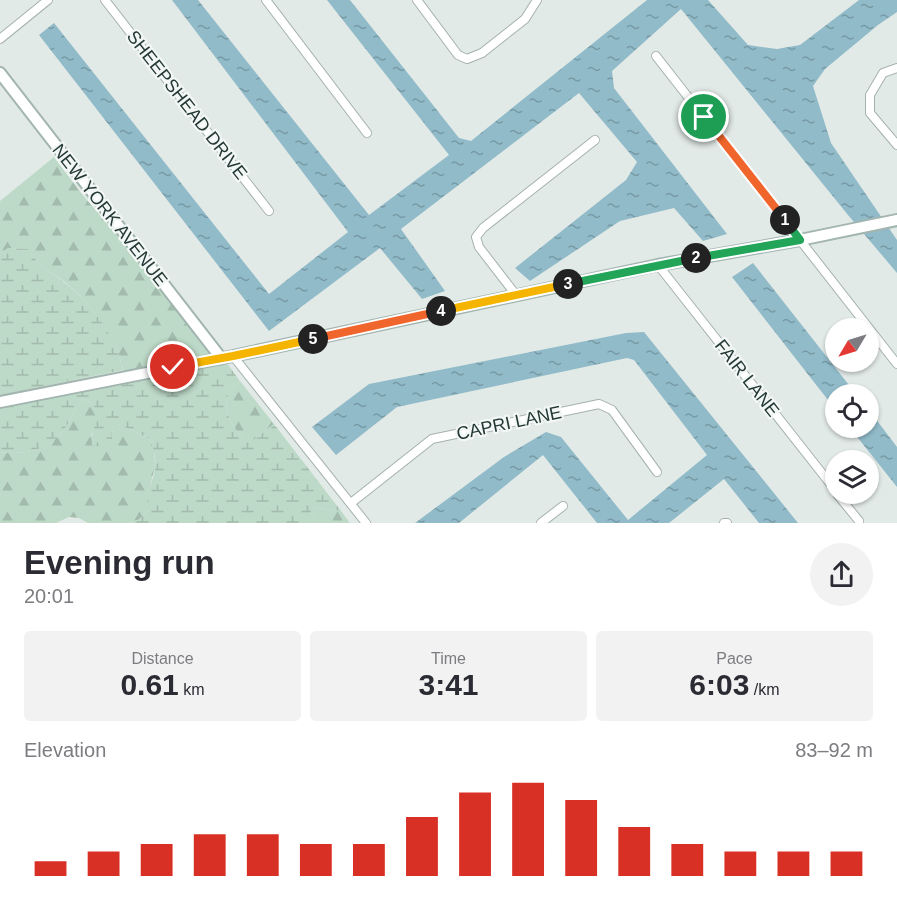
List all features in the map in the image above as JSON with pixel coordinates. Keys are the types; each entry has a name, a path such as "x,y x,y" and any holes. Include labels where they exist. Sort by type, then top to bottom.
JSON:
{"street":[{"path":"0,39 48,0"},
{"name":"SHEEPSHEAD DRIVE","path":"105,0 269,211"},
{"path":"277,0 268,3 368,133"},
{"path":"417,0 458,55 467,59 482,54 525,19 537,0"},
{"path":"656,56 897,364"},
{"path":"897,68 884,73 870,95 870,113 897,145"},
{"name":"NEW YORK AVENUE","path":"0,73 221,358"},
{"path":"516,295 479,247 476,237 483,228 595,140"},
{"path":"0,402 233,356 658,265 892,221"},
{"name":"FAIR LANE","path":"658,265 825,478"},
{"path":"233,356 366,523"},
{"name":"CAPRI LANE","path":"351,503 432,439 599,404 612,410 657,472"},
{"name":"FAIR LANE","path":"846,504 859,521"},
{"path":"541,523 562,506"}],"green space":[{"path":"54,157 212,355 124,372 115,347 102,323 76,292 42,267 27,249 9,248 0,253 0,201"},
{"path":"8,248 28,249 42,267 75,291 102,322 115,345 123,370 0,395 0,253"},
{"path":"226,362 240,381 230,392 226,405 229,418 241,436 245,441 251,442 274,424 341,511 311,507 316,523 129,523 138,520 149,511 148,493 155,464 150,439 118,424 114,425 112,444 105,448 92,445 97,414 92,404 84,399 77,406 63,431 48,444 21,453 0,452 0,407"},
{"path":"240,381 274,424 251,442 245,441 241,436 227,412 227,399"},
{"path":"84,399 95,407 98,415 91,436 112,434 114,424 118,424 150,439 154,448 155,467 150,486 149,511 138,520 129,523 88,523 79,518 69,517 56,523 0,523 0,452 21,453 48,444 63,431 77,406"},
{"path":"311,507 341,511 350,523 316,523"}],"water":[{"path":"172,0 198,0 369,215 449,155 327,0 350,0 459,138 471,141 647,0 708,0 748,45 777,49 800,45 859,0 897,0 897,12 825,69 813,86 831,143 897,240 897,273 681,9 612,71 614,88 727,234 703,241 674,208 620,221 530,281 515,268 626,180 637,162 579,93 401,229 445,291 422,299 380,248 269,331 39,35 54,23 269,294 348,232"},
{"path":"753,263 825,355 825,372 839,372 848,384 825,384 825,396 732,277"},
{"path":"644,332 798,523 759,523 724,479 669,523 597,523 543,455 459,523 415,523 504,457 546,432 561,437 628,520 707,455 634,360 627,358 397,407 336,455 312,427 369,384 626,333"},
{"path":"879,423 897,447 897,487 879,464 879,450 868,450 858,438 879,438"}],"route":[{"path":"173,367 658,265 800,240 704,117"}]}
